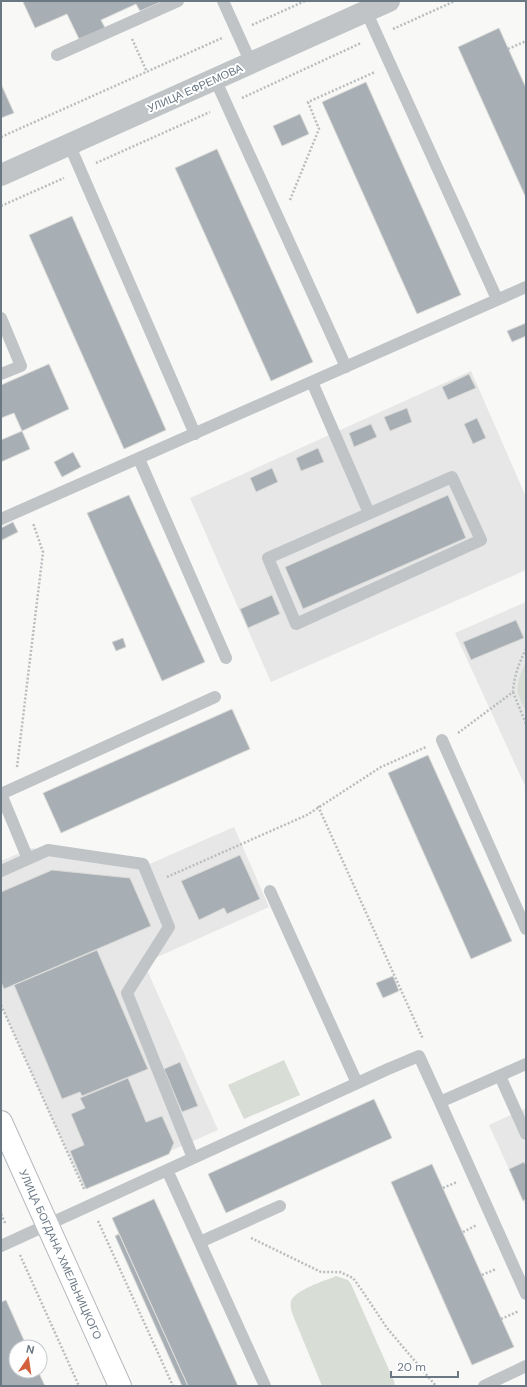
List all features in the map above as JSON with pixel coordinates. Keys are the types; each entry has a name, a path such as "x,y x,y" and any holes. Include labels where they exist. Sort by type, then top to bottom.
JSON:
{"street":[{"name":"УЛИЦА ЕФРЕМОВА","path":"1,175 389,1"},
{"name":"УЛИЦА БОГДАНА ХМЕЛЬНИЦКОГО","path":"1,1122 120,1386"}],"lane":[{"path":"57,56 178,1"},
{"path":"223,1 251,63"},
{"path":"366,11 498,300"},
{"path":"215,79 346,367"},
{"path":"69,144 195,434"},
{"path":"1,519 525,289"},
{"path":"1,319 21,366 1,374"},
{"path":"312,382 369,513"},
{"path":"139,459 226,658"},
{"path":"452,477 481,540 296,624 268,558 369,513 452,477"},
{"path":"28,859 1,794 216,697"},
{"path":"442,740 526,929"},
{"path":"1,871 48,850 143,864 169,927 127,993 193,1158"},
{"path":"270,891 357,1083"},
{"path":"1,1246 419,1056 526,1294"},
{"path":"440,1102 526,1064"},
{"path":"500,1076 526,1134"},
{"path":"167,1170 265,1386"},
{"path":"200,1242 280,1206"},
{"path":"484,1386 526,1366"}],"path":[{"path":"1,137 305,1"},
{"path":"125,25 147,72"},
{"path":"508,49 526,41"},
{"path":"280,222 319,129 308,102 390,65"},
{"path":"15,788 43,552 27,508"},
{"path":"526,649 518,666 513,692 526,724"},
{"path":"151,884 307,815 318,806 381,767 457,734 513,692"},
{"path":"318,806 428,1052 419,1056"},
{"path":"1,1005 173,1386"},
{"path":"1,1214 79,1386"},
{"path":"230,1228 321,1272 340,1272 353,1278 387,1328 436,1386"},
{"path":"501,1319 520,1310"}],"shaded area":[{"path":"471,371 526,497 526,570 271,682 190,498"},
{"path":"526,602 526,788 455,633"},
{"path":"526,662 526,712 518,694 518,686"},
{"path":"234,827 269,907 144,963 218,1130 84,1189 1,1005 1,861 32,848 138,869"},
{"path":"284,1060 300,1095 244,1119 228,1085"},
{"path":"526,1108 526,1207 489,1125"},
{"path":"336,1276 348,1280 351,1284 395,1386 322,1386 292,1313 291,1301 305,1289"}],"building":[{"path":"163,1 140,11 136,4 101,20 105,28 79,39 67,14 35,28 23,2"},
{"path":"499,28 526,88 526,198 458,47"},
{"path":"366,82 461,295 417,314 322,102"},
{"path":"1,84 14,113 1,118"},
{"path":"300,114 309,134 282,146 273,126"},
{"path":"217,149 313,362 271,381 175,168"},
{"path":"72,216 166,430 124,449 29,235"},
{"path":"526,323 526,336 512,342 507,331"},
{"path":"49,364 69,409 22,431 14,413 1,418 1,385"},
{"path":"469,374 476,388 448,400 442,387"},
{"path":"407,408 412,422 390,431 384,417"},
{"path":"477,418 486,438 473,444 464,424"},
{"path":"371,424 377,437 354,447 349,433"},
{"path":"22,431 30,449 1,462 1,440"},
{"path":"318,448 324,462 301,471 296,458"},
{"path":"73,452 81,467 62,477 54,462"},
{"path":"272,468 278,482 256,492 250,478"},
{"path":"129,495 205,662 162,681 87,513"},
{"path":"448,495 466,538 303,609 285,567"},
{"path":"13,522 18,532 2,540 1,528"},
{"path":"272,595 280,614 248,628 240,609"},
{"path":"516,620 524,638 471,660 463,642"},
{"path":"123,638 126,647 116,651 112,642"},
{"path":"232,709 250,749 61,833 43,793"},
{"path":"428,755 512,941 471,959 388,773"},
{"path":"240,855 260,899 227,914 224,908 199,920 181,881"},
{"path":"52,870 130,878 151,926 4,989 1,982 1,892"},
{"path":"97,950 148,1069 82,1096 80,1092 62,1099 14,985"},
{"path":"393,976 399,991 383,998 376,983"},
{"path":"180,1062 198,1106 182,1112 164,1069"},
{"path":"128,1078 146,1122 162,1116 174,1143 169,1154 86,1189 70,1151 84,1145 71,1114 85,1108 80,1098"},
{"path":"374,1099 392,1138 226,1213 208,1174"},
{"path":"524,1162 526,1166 526,1199 523,1201 509,1169"},
{"path":"432,1164 514,1347 472,1365 391,1182"},
{"path":"154,1199 238,1386 188,1386 112,1218"},
{"path":"119,1234 188,1386 182,1386 115,1236"},
{"path":"6,1300 23,1339 8,1339 8,1379 42,1379 45,1386 1,1386 1,1302"}]}
